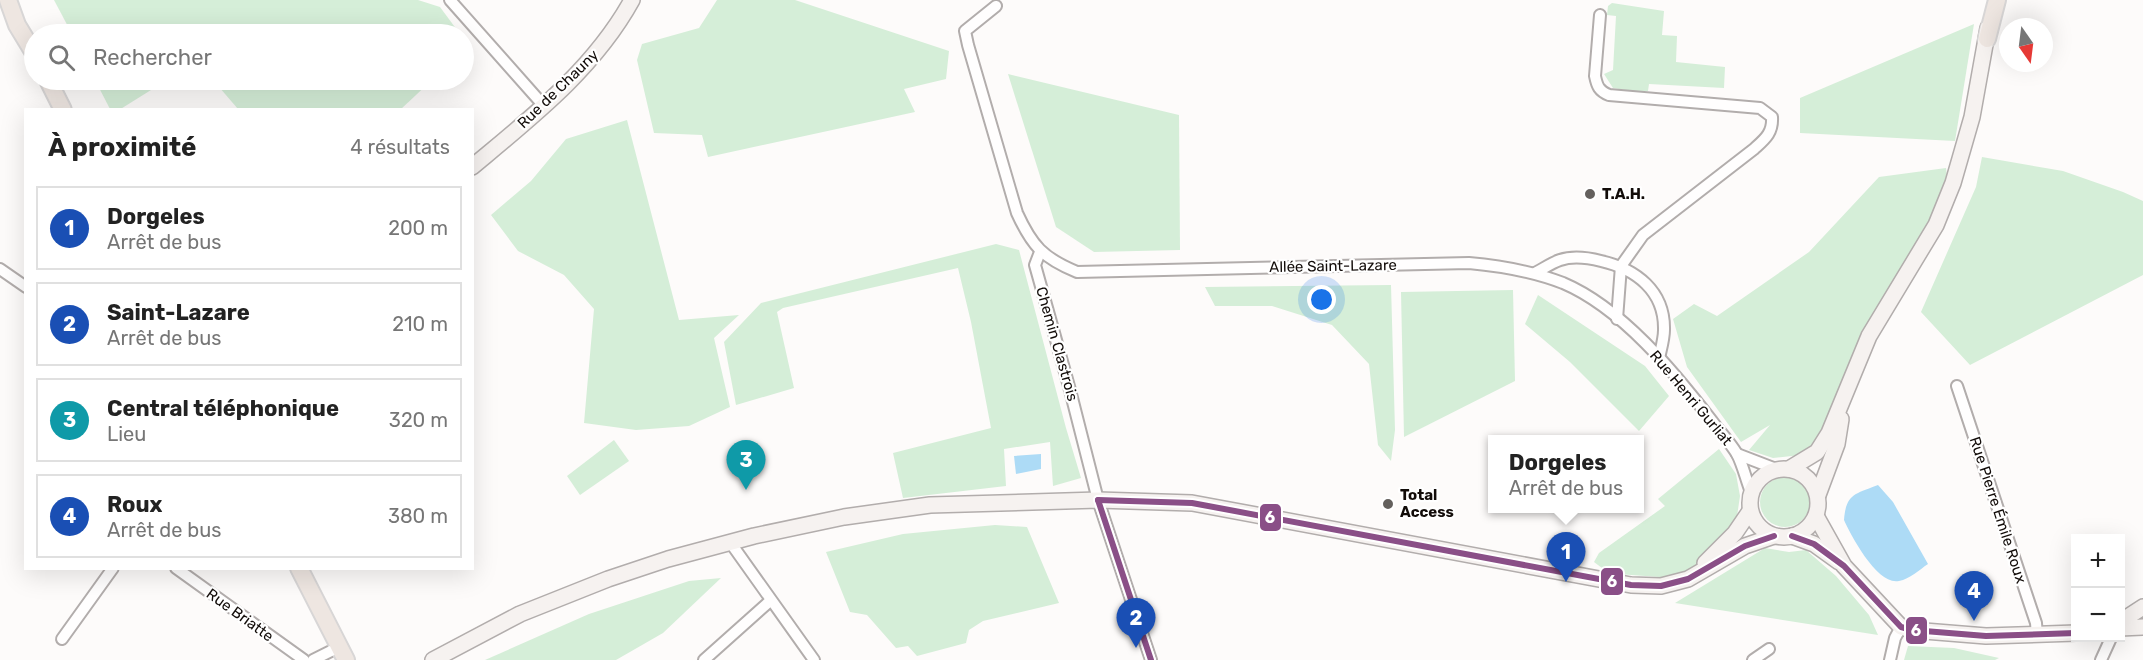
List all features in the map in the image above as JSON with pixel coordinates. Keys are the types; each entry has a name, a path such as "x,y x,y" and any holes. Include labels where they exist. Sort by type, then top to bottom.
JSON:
{"main road":[{"path":"8,0 17,25 24,36"},
{"path":"18,0 18,8 24,25"},
{"name":"Rue de Chauny","path":"474,165 574,78 604,44 632,0"},
{"path":"1845,566 1814,544 1792,537 1774,536 1763,531 1755,522 1750,511 1751,492 1756,482 1765,474 1782,469 1816,452 1829,433 1869,336 1936,225 1946,203 1972,117 1993,0"},
{"path":"53,90 62,108"},
{"path":"1792,537 1810,525 1816,516 1818,495 1837,444 1846,393"},
{"path":"1782,469 1799,472 1808,477 1818,495"},
{"path":"433,660 520,614 668,559 730,542 844,517 930,505 1098,500 1192,503 1631,585 1661,586 1688,579 1745,546 1774,536"},
{"path":"1688,579 1735,533 1750,511"},
{"path":"1816,516 1845,566 1900,627 1986,636 2071,633"},
{"path":"300,570 343,653"},
{"path":"2125,619 2143,607"},
{"path":"2125,628 2143,627"}],"street":[{"path":"450,0 471,24"},
{"path":"996,6 965,31 1017,213 1028,237 1040,252"},
{"path":"1600,15 1595,76 1596,84 1601,92 1609,95 1748,106 1760,108 1772,117 1772,130 1766,138 1643,235 1621,266 1617,319"},
{"path":"474,27 544,106"},
{"name":"Allée Saint-Lazare","path":"1040,252 1059,265 1077,272 1470,263 1506,267 1535,273 1565,284 1599,304 1617,319"},
{"name":"Chemin Clastrois","path":"1040,252 1035,266 1098,500 1148,659"},
{"path":"1535,273 1561,260 1587,258 1621,266 1644,280 1656,296 1662,313 1665,331 1659,358"},
{"path":"0,269 24,286"},
{"name":"Rue Henri Gurliat","path":"1617,319 1641,339 1685,386 1737,454 1751,492"},
{"name":"Rue Pierre Émile Roux","path":"1957,386 2036,623 2037,635"},
{"name":"Rue Henri Gurliat","path":"1737,454 1782,469"},
{"path":"730,542 814,660"},
{"path":"62,639 112,570"},
{"name":"Rue Briatte","path":"179,570 304,660"},
{"path":"704,660 770,601"},
{"path":"1890,660 1900,627"},
{"path":"2101,660 2109,642"},
{"path":"1753,660 1769,649"},
{"path":"313,660 343,653"}],"green space":[{"path":"54,0 418,0 440,7 453,24 67,24"},
{"path":"717,0 795,0 949,51 946,79 904,89 915,112 708,157 702,135 654,133 637,60 642,44 699,28"},
{"path":"1612,3 1664,11 1662,35 1677,36 1676,62 1725,67 1724,88 1649,84 1648,91 1643,91 1643,93 1613,88 1604,74 1613,70 1616,16 1607,15 1608,6"},
{"path":"1974,24 1955,141 1800,133 1800,98"},
{"path":"1008,74 1179,115 1180,250 1094,252 1056,227"},
{"path":"100,90 151,90 122,108 109,108"},
{"path":"222,90 421,90 402,108 237,108"},
{"path":"627,120 679,320 739,315 714,338 730,407 689,426 636,430 584,423 594,309 564,275 518,251 491,215 531,181 566,139"},
{"path":"1982,157 2063,171 2143,201 2143,275 1970,365 1921,312 1976,187"},
{"path":"1946,168 1948,183 1905,267 1852,355 1814,447 1801,455 1773,458 1749,450 1770,425 1741,442 1687,367 1673,319 1694,304 1717,316 1809,252 1879,177"},
{"path":"996,244 1019,250 1081,478 1053,486 1050,442 1004,449 1006,486 903,498 893,453 991,428 971,322 958,268 783,308 777,312 794,388 736,405 724,342 761,303"},
{"path":"1391,285 1395,430 1391,461 1378,445 1369,364 1332,325 1272,306 1215,306 1205,287"},
{"path":"1513,290 1515,381 1404,437 1401,292"},
{"path":"1538,295 1645,366 1669,396 1639,431 1570,362 1525,324"},
{"path":"614,440 629,461 580,495 567,476"},
{"path":"1719,449 1736,474 1740,496 1735,530 1696,565 1674,578 1617,574 1594,562 1599,553 1665,506 1658,499"},
{"path":"1780,477 1790,477 1803,484 1810,497 1810,507 1803,520 1790,527 1780,527 1771,523 1764,516 1760,507 1760,497 1764,488 1771,481"},
{"path":"995,525 1027,527 1059,603 983,621 969,630 966,643 917,656 908,646 896,648 867,615 850,612 826,552 903,534"},
{"path":"1765,548 1789,552 1806,550 1836,576 1869,615 1878,635 1675,603"},
{"path":"721,578 663,633 616,660 485,660 589,614 689,581"},
{"path":"1908,646 1954,648 1999,658 1995,660 1904,660"}],"water":[{"path":"1041,454 1041,469 1016,474 1014,456"},
{"path":"1878,485 1893,502 1928,564 1899,581 1883,576 1874,568 1859,548 1844,520 1850,499"}],"transit line":[{"name":"6","path":"1098,500 1192,503 1631,585 1661,586 1688,579 1745,546 1774,536"},
{"name":"6","path":"1098,500 1151,660"},
{"name":"6","path":"1792,536 1814,544 1844,566 1901,627 1912,630 1986,636 2071,633"}],"place":[{"name":"T.A.H.","path":"1590,194"},
{"name":"Central téléphonique","path":"746,490"},
{"name":"Total Access","path":"1388,504"},
{"name":"Dorgeles","path":"1566,582"},
{"name":"Roux","path":"1974,621"},
{"name":"Saint-Lazare","path":"1136,648"}]}
